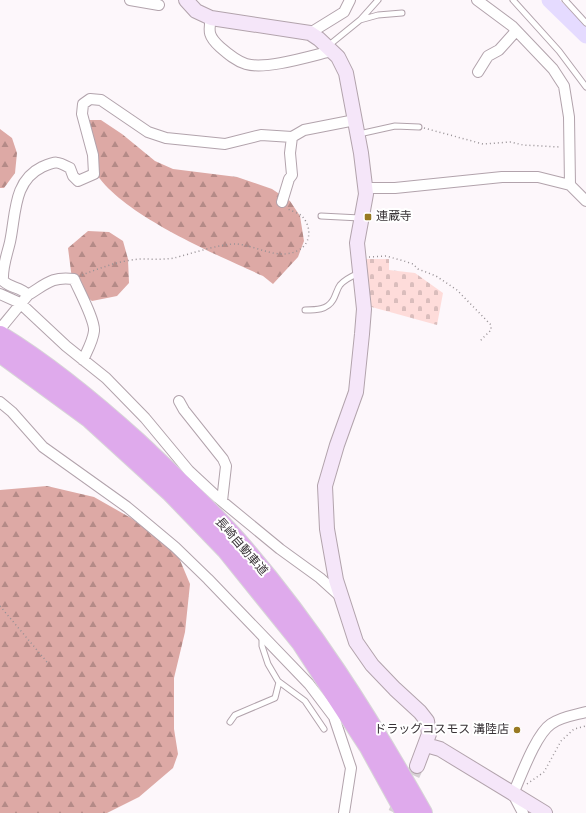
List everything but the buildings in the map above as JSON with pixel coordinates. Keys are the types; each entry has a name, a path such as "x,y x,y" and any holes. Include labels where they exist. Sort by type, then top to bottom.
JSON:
{"highway":[{"name":"長崎自動車道","path":"0,335 100,408 180,480 238,540 313,635 380,738 422,813"},
{"name":"長崎自動車道","path":"0,352 90,419 170,492 226,550 301,643 368,746 405,813"}],"street":[{"path":"130,0 159,5"},
{"path":"211,18 208,30 214,42 231,57 246,64 254,65 285,62 323,43 344,12 350,0"},
{"path":"477,0 483,3 516,31 553,69 564,86 569,116 570,185"},
{"path":"191,1 196,11 211,18 323,43 338,57 346,73 365,188 357,243 364,309 356,392 337,445 325,486 328,529 340,597 356,642 372,665 420,712 427,721 429,734 417,766"},
{"path":"478,72 488,56 499,50 516,31"},
{"path":"28,295 21,288 9,286 3,280 2,271 10,242 18,191 31,174 52,163 58,162 70,168 73,176 78,181 94,174 93,156 82,114 83,104 90,99 101,100 148,132 166,138 225,144 261,135 292,137 304,130 356,127"},
{"path":"282,202 289,179 292,175 290,153 292,137"},
{"path":"365,188 395,188 502,176 538,177 570,185 586,201"},
{"path":"0,329 28,295 54,279 61,277 74,279 82,300 91,317 94,330 83,360"},
{"path":"0,294 20,303 83,360 106,378 140,412 190,471 222,501 280,549 320,578 340,597"},
{"path":"179,401 184,410 224,459 226,466 222,501"},
{"path":"0,402 12,412 43,447 127,506 175,547 208,579 308,684 334,717 351,768 344,813"},
{"path":"513,794 540,737 551,724 571,715 586,712"},
{"path":"426,745 440,749 545,813"},
{"path":"513,794 523,813"}],"lane":[{"path":"323,43 360,20 378,0"},
{"path":"513,0 559,51 586,86"},
{"path":"565,0 586,23"},
{"path":"360,20 378,15 402,13"},
{"path":"356,127 418,127"},
{"path":"321,216 361,219"},
{"path":"305,310 318,310 324,308 333,301 339,286 346,279 359,273"},
{"path":"262,637 262,646 268,664 279,682 305,701 324,729"},
{"path":"230,722 235,715 275,698 279,682"}],"path":[{"path":"418,127 483,144 511,142 523,145 570,147"},
{"path":"74,279 105,267 141,259 153,260 173,258 236,244 282,255 298,250 308,243 309,237 306,223 301,216 286,208 282,202"},
{"path":"358,257 386,256 404,261 413,264 418,269 436,276 457,290 491,325 491,330 480,341"},
{"path":"0,606 47,662"},
{"path":"513,794 544,772 561,741 574,729 586,726"}],"green space":[{"path":"87,120 101,120 122,134 155,161 173,169 237,177 272,189 290,201 300,216 304,241 298,257 273,284 263,276 193,244 140,213 118,197 101,180 91,162 88,147"},
{"path":"0,129 12,138 17,153 15,173 4,188 0,188"},
{"path":"88,231 109,232 123,241 128,259 129,283 117,296 92,301 73,287 68,248"},
{"path":"365,259 389,259 389,270 415,273 443,293 437,325 368,306"},
{"path":"47,486 94,497 131,518 177,553 190,584 185,632 174,678 174,729 178,754 173,768 139,797 107,813 0,813 0,490"}],"waterway":[{"path":"549,0 586,36"}],"tunnel":[{"path":"395,813 417,766"}],"place":[{"name":"連蔵寺","path":"368,217"},
{"name":"ドラッグコスモス 溝陸店","path":"517,730"}]}
